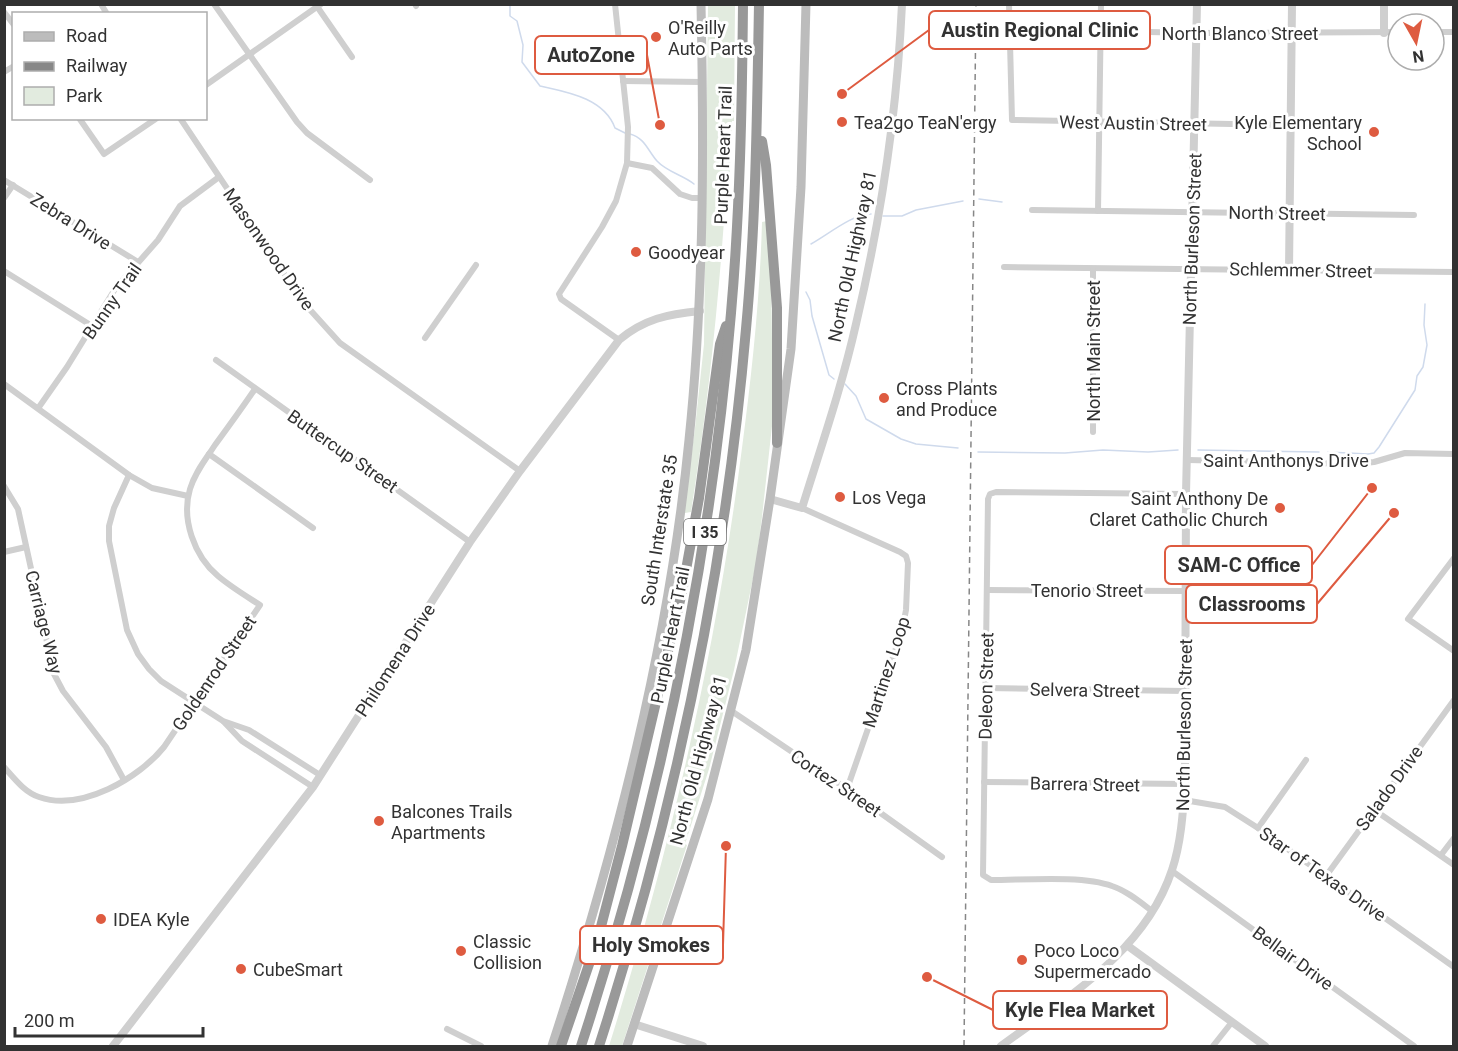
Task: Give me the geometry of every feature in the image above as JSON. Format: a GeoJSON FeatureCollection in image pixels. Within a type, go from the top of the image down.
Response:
{"type":"FeatureCollection","features":[{"type":"Feature","properties":{"kind":"highway","name":"Purple Heart Trail"},"geometry":{"type":"LineString","coordinates":[[581,1047],[634,873],[671,719],[705,534],[719,434],[731,312],[740,169],[743,4]]}},
{"type":"Feature","properties":{"kind":"highway","name":"Purple Heart Trail"},"geometry":{"type":"LineString","coordinates":[[599,1047],[646,891],[668,803],[690,706],[712,590],[730,475],[745,340],[756,195],[759,4]]}},
{"type":"Feature","properties":{"kind":"highway"},"geometry":{"type":"LineString","coordinates":[[757,117],[766,165],[777,308],[777,443]]}},
{"type":"Feature","properties":{"kind":"highway"},"geometry":{"type":"LineString","coordinates":[[561,1047],[598,938],[682,592],[699,498],[720,344],[731,312]]}},
{"type":"Feature","properties":{"kind":"main road","name":"South Interstate 35"},"geometry":{"type":"LineString","coordinates":[[552,1047],[602,884],[638,739],[680,512],[689,441],[700,311],[703,198],[701,4]]}},
{"type":"Feature","properties":{"kind":"main road"},"geometry":{"type":"LineString","coordinates":[[770,499],[794,312],[801,183],[806,4]]}},
{"type":"Feature","properties":{"kind":"main road","name":"North Old Highway 81"},"geometry":{"type":"LineString","coordinates":[[634,1024],[708,799],[746,650],[770,499]]}},
{"type":"Feature","properties":{"kind":"main road"},"geometry":{"type":"LineString","coordinates":[[627,1047],[634,1024]]}},
{"type":"Feature","properties":{"kind":"street"},"geometry":{"type":"LineString","coordinates":[[214,4],[297,122],[307,133],[369,180]]}},
{"type":"Feature","properties":{"kind":"street"},"geometry":{"type":"LineString","coordinates":[[615,4],[628,127],[627,162],[616,201],[559,294],[561,299],[619,340]]}},
{"type":"Feature","properties":{"kind":"street","name":"North Old Highway 81"},"geometry":{"type":"LineString","coordinates":[[802,508],[856,326],[877,232],[893,122],[902,4]]}},
{"type":"Feature","properties":{"kind":"street"},"geometry":{"type":"LineString","coordinates":[[1009,4],[1009,29]]}},
{"type":"Feature","properties":{"kind":"street"},"geometry":{"type":"LineString","coordinates":[[1098,211],[1101,4]]}},
{"type":"Feature","properties":{"kind":"street","name":"North Burleson Street"},"geometry":{"type":"LineString","coordinates":[[1001,1047],[1108,965],[1128,946],[1152,911],[1172,871],[1181,826],[1185,784],[1186,494],[1197,4]]}},
{"type":"Feature","properties":{"kind":"street"},"geometry":{"type":"LineString","coordinates":[[1289,270],[1292,4]]}},
{"type":"Feature","properties":{"kind":"street"},"geometry":{"type":"LineString","coordinates":[[1384,4],[1384,33]]}},
{"type":"Feature","properties":{"kind":"street"},"geometry":{"type":"LineString","coordinates":[[207,84],[318,5],[352,57]]}},
{"type":"Feature","properties":{"kind":"street","name":"North Blanco Street"},"geometry":{"type":"LineString","coordinates":[[1009,29],[1101,32],[1384,33]]}},
{"type":"Feature","properties":{"kind":"street","name":"West Austin Street"},"geometry":{"type":"LineString","coordinates":[[1009,29],[1012,120],[1290,125]]}},
{"type":"Feature","properties":{"kind":"street"},"geometry":{"type":"LineString","coordinates":[[623,81],[702,82]]}},
{"type":"Feature","properties":{"kind":"street"},"geometry":{"type":"LineString","coordinates":[[80,120],[104,154],[154,120]]}},
{"type":"Feature","properties":{"kind":"street","name":"Masonwood Drive"},"geometry":{"type":"LineString","coordinates":[[181,120],[303,302],[340,343],[520,471]]}},
{"type":"Feature","properties":{"kind":"street"},"geometry":{"type":"LineString","coordinates":[[627,162],[652,168],[680,194],[692,198],[703,198]]}},
{"type":"Feature","properties":{"kind":"street","name":"Bunny Trail"},"geometry":{"type":"LineString","coordinates":[[39,407],[115,289],[158,240],[180,206],[219,177]]}},
{"type":"Feature","properties":{"kind":"street","name":"Zebra Drive"},"geometry":{"type":"LineString","coordinates":[[4,180],[138,262]]}},
{"type":"Feature","properties":{"kind":"street"},"geometry":{"type":"LineString","coordinates":[[4,198],[13,185]]}},
{"type":"Feature","properties":{"kind":"street","name":"North Street"},"geometry":{"type":"LineString","coordinates":[[1032,210],[1414,215]]}},
{"type":"Feature","properties":{"kind":"street"},"geometry":{"type":"LineString","coordinates":[[425,338],[476,265]]}},
{"type":"Feature","properties":{"kind":"street","name":"Schlemmer Street"},"geometry":{"type":"LineString","coordinates":[[1004,267],[1093,270],[1454,272]]}},
{"type":"Feature","properties":{"kind":"street","name":"North Main Street"},"geometry":{"type":"LineString","coordinates":[[1093,270],[1093,432]]}},
{"type":"Feature","properties":{"kind":"street"},"geometry":{"type":"LineString","coordinates":[[4,271],[92,326]]}},
{"type":"Feature","properties":{"kind":"street","name":"Philomena Drive"},"geometry":{"type":"LineString","coordinates":[[114,1047],[313,787],[470,542],[520,471],[619,340],[632,329],[657,317],[700,311]]}},
{"type":"Feature","properties":{"kind":"street","name":"Buttercup Street"},"geometry":{"type":"LineString","coordinates":[[216,360],[470,542]]}},
{"type":"Feature","properties":{"kind":"street"},"geometry":{"type":"LineString","coordinates":[[4,384],[39,407],[129,475],[152,488],[188,496]]}},
{"type":"Feature","properties":{"kind":"street","name":"Goldenrod Street"},"geometry":{"type":"LineString","coordinates":[[4,767],[20,785],[40,797],[63,800],[81,799],[106,790],[124,780],[154,759],[260,605],[218,576],[199,554],[190,530],[188,496],[195,476],[255,389]]}},
{"type":"Feature","properties":{"kind":"street","name":"Saint Anthonys Drive"},"geometry":{"type":"LineString","coordinates":[[1188,460],[1356,464],[1374,462],[1405,453],[1454,454]]}},
{"type":"Feature","properties":{"kind":"street"},"geometry":{"type":"LineString","coordinates":[[209,454],[313,528]]}},
{"type":"Feature","properties":{"kind":"street"},"geometry":{"type":"LineString","coordinates":[[129,475],[119,495],[109,526],[111,556],[127,630],[138,654],[153,674],[195,702],[224,721],[249,730],[320,775]]}},
{"type":"Feature","properties":{"kind":"street","name":"Carriage Way"},"geometry":{"type":"LineString","coordinates":[[4,486],[18,509],[54,674],[63,691],[106,747],[124,780]]}},
{"type":"Feature","properties":{"kind":"street","name":"Deleon Street"},"geometry":{"type":"LineString","coordinates":[[1152,911],[1123,891],[1105,884],[991,880],[983,875],[988,499],[990,494],[996,492],[1186,494]]}},
{"type":"Feature","properties":{"kind":"street","name":"Martinez Loop"},"geometry":{"type":"LineString","coordinates":[[770,499],[802,508],[900,552],[906,556],[908,563],[906,610],[902,631],[847,789]]}},
{"type":"Feature","properties":{"kind":"street"},"geometry":{"type":"LineString","coordinates":[[4,552],[26,547]]}},
{"type":"Feature","properties":{"kind":"street"},"geometry":{"type":"LineString","coordinates":[[1454,558],[1408,619],[1454,651]]}},
{"type":"Feature","properties":{"kind":"street","name":"Tenorio Street"},"geometry":{"type":"LineString","coordinates":[[988,590],[1186,591]]}},
{"type":"Feature","properties":{"kind":"street","name":"Selvera Street"},"geometry":{"type":"LineString","coordinates":[[986,688],[1185,691]]}},
{"type":"Feature","properties":{"kind":"street","name":"Salado Drive"},"geometry":{"type":"LineString","coordinates":[[1326,876],[1454,700]]}},
{"type":"Feature","properties":{"kind":"street","name":"Cortez Street"},"geometry":{"type":"LineString","coordinates":[[730,710],[942,857]]}},
{"type":"Feature","properties":{"kind":"street"},"geometry":{"type":"LineString","coordinates":[[224,721],[242,741],[313,787]]}},
{"type":"Feature","properties":{"kind":"street"},"geometry":{"type":"LineString","coordinates":[[265,756],[272,745]]}},
{"type":"Feature","properties":{"kind":"street"},"geometry":{"type":"LineString","coordinates":[[1258,828],[1306,760]]}},
{"type":"Feature","properties":{"kind":"street","name":"Barrera Street"},"geometry":{"type":"LineString","coordinates":[[984,782],[1185,784]]}},
{"type":"Feature","properties":{"kind":"street","name":"Star of Texas Drive"},"geometry":{"type":"LineString","coordinates":[[1184,800],[1225,807],[1454,967]]}},
{"type":"Feature","properties":{"kind":"street"},"geometry":{"type":"LineString","coordinates":[[1373,809],[1454,865]]}},
{"type":"Feature","properties":{"kind":"street"},"geometry":{"type":"LineString","coordinates":[[1441,855],[1454,838]]}},
{"type":"Feature","properties":{"kind":"street","name":"Bellair Drive"},"geometry":{"type":"LineString","coordinates":[[1172,871],[1414,1047]]}},
{"type":"Feature","properties":{"kind":"street"},"geometry":{"type":"LineString","coordinates":[[1128,946],[1265,1047]]}},
{"type":"Feature","properties":{"kind":"street"},"geometry":{"type":"LineString","coordinates":[[1213,1047],[1232,1022]]}},
{"type":"Feature","properties":{"kind":"street"},"geometry":{"type":"LineString","coordinates":[[634,1024],[703,1047]]}},
{"type":"Feature","properties":{"kind":"street"},"geometry":{"type":"LineString","coordinates":[[447,1029],[481,1047]]}},
{"type":"Feature","properties":{"kind":"green space"},"geometry":{"type":"Polygon","coordinates":[[[708,5],[735,5],[734,121],[732,121],[729,188],[726,192],[703,432],[691,512],[685,513],[679,549],[704,344],[708,5]]]}},
{"type":"Feature","properties":{"kind":"green space"},"geometry":{"type":"Polygon","coordinates":[[[767,221],[771,264],[773,417],[756,564],[734,670],[709,769],[685,844],[687,845],[622,1046],[609,1046],[652,899],[705,675],[742,448],[755,335],[762,222],[767,221]]]}},
{"type":"Feature","properties":{"kind":"green space"},"geometry":{"type":"Polygon","coordinates":[[[675,571],[657,672],[641,750],[675,571]]]}},
{"type":"Feature","properties":{"kind":"waterway"},"geometry":{"type":"LineString","coordinates":[[510,4],[510,16],[517,21],[523,45],[522,62],[540,86],[573,94],[594,103],[610,118],[615,128],[625,133]]}},
{"type":"Feature","properties":{"kind":"waterway"},"geometry":{"type":"LineString","coordinates":[[630,134],[643,142],[661,165],[694,184]]}},
{"type":"Feature","properties":{"kind":"waterway"},"geometry":{"type":"LineString","coordinates":[[979,199],[1002,202]]}},
{"type":"Feature","properties":{"kind":"waterway"},"geometry":{"type":"LineString","coordinates":[[883,216],[902,216],[916,210],[963,201]]}},
{"type":"Feature","properties":{"kind":"waterway"},"geometry":{"type":"LineString","coordinates":[[811,244],[848,221],[871,214]]}},
{"type":"Feature","properties":{"kind":"waterway"},"geometry":{"type":"LineString","coordinates":[[806,292],[829,375],[834,379]]}},
{"type":"Feature","properties":{"kind":"waterway"},"geometry":{"type":"LineString","coordinates":[[1328,452],[1368,454],[1374,453],[1379,447],[1415,390],[1417,376],[1423,367],[1427,345],[1424,325],[1425,304]]}},
{"type":"Feature","properties":{"kind":"waterway"},"geometry":{"type":"LineString","coordinates":[[845,384],[856,396],[866,419],[901,439],[916,444],[958,448]]}},
{"type":"Feature","properties":{"kind":"waterway"},"geometry":{"type":"LineString","coordinates":[[978,452],[1065,453],[1103,450],[1148,452],[1178,450]]}},
{"type":"Feature","properties":{"kind":"waterway"},"geometry":{"type":"LineString","coordinates":[[1198,450],[1319,452]]}},
{"type":"Feature","properties":{"kind":"railway"},"geometry":{"type":"LineString","coordinates":[[964,1046],[976,4]]}},
{"type":"Feature","properties":{"kind":"place","name":"O'Reilly Auto Parts"},"geometry":{"type":"Point","coordinates":[656,37]}},
{"type":"Feature","properties":{"kind":"place","name":"Austin Regional Clinic"},"geometry":{"type":"Point","coordinates":[842,94]}},
{"type":"Feature","properties":{"kind":"place","name":"Tea2go TeaN'ergy"},"geometry":{"type":"Point","coordinates":[842,122]}},
{"type":"Feature","properties":{"kind":"place","name":"AutoZone"},"geometry":{"type":"Point","coordinates":[660,125]}},
{"type":"Feature","properties":{"kind":"place","name":"Kyle Elementary School"},"geometry":{"type":"Point","coordinates":[1374,132]}},
{"type":"Feature","properties":{"kind":"place","name":"Goodyear"},"geometry":{"type":"Point","coordinates":[636,252]}},
{"type":"Feature","properties":{"kind":"place","name":"Cross Plants and Produce"},"geometry":{"type":"Point","coordinates":[884,398]}},
{"type":"Feature","properties":{"kind":"place","name":"SAM-C Office"},"geometry":{"type":"Point","coordinates":[1372,488]}},
{"type":"Feature","properties":{"kind":"place","name":"Los Vega"},"geometry":{"type":"Point","coordinates":[840,497]}},
{"type":"Feature","properties":{"kind":"place","name":"Saint Anthony De Claret Catholic Church"},"geometry":{"type":"Point","coordinates":[1280,508]}},
{"type":"Feature","properties":{"kind":"place","name":"Classrooms"},"geometry":{"type":"Point","coordinates":[1394,513]}},
{"type":"Feature","properties":{"kind":"place","name":"Balcones Trails Apartments"},"geometry":{"type":"Point","coordinates":[379,821]}},
{"type":"Feature","properties":{"kind":"place","name":"Holy Smokes"},"geometry":{"type":"Point","coordinates":[726,846]}},
{"type":"Feature","properties":{"kind":"place","name":"IDEA Kyle"},"geometry":{"type":"Point","coordinates":[101,919]}},
{"type":"Feature","properties":{"kind":"place","name":"Classic Collision"},"geometry":{"type":"Point","coordinates":[461,951]}},
{"type":"Feature","properties":{"kind":"place","name":"Poco Loco Supermercado"},"geometry":{"type":"Point","coordinates":[1022,960]}},
{"type":"Feature","properties":{"kind":"place","name":"CubeSmart"},"geometry":{"type":"Point","coordinates":[241,969]}},
{"type":"Feature","properties":{"kind":"place","name":"Kyle Flea Market"},"geometry":{"type":"Point","coordinates":[927,977]}}]}
